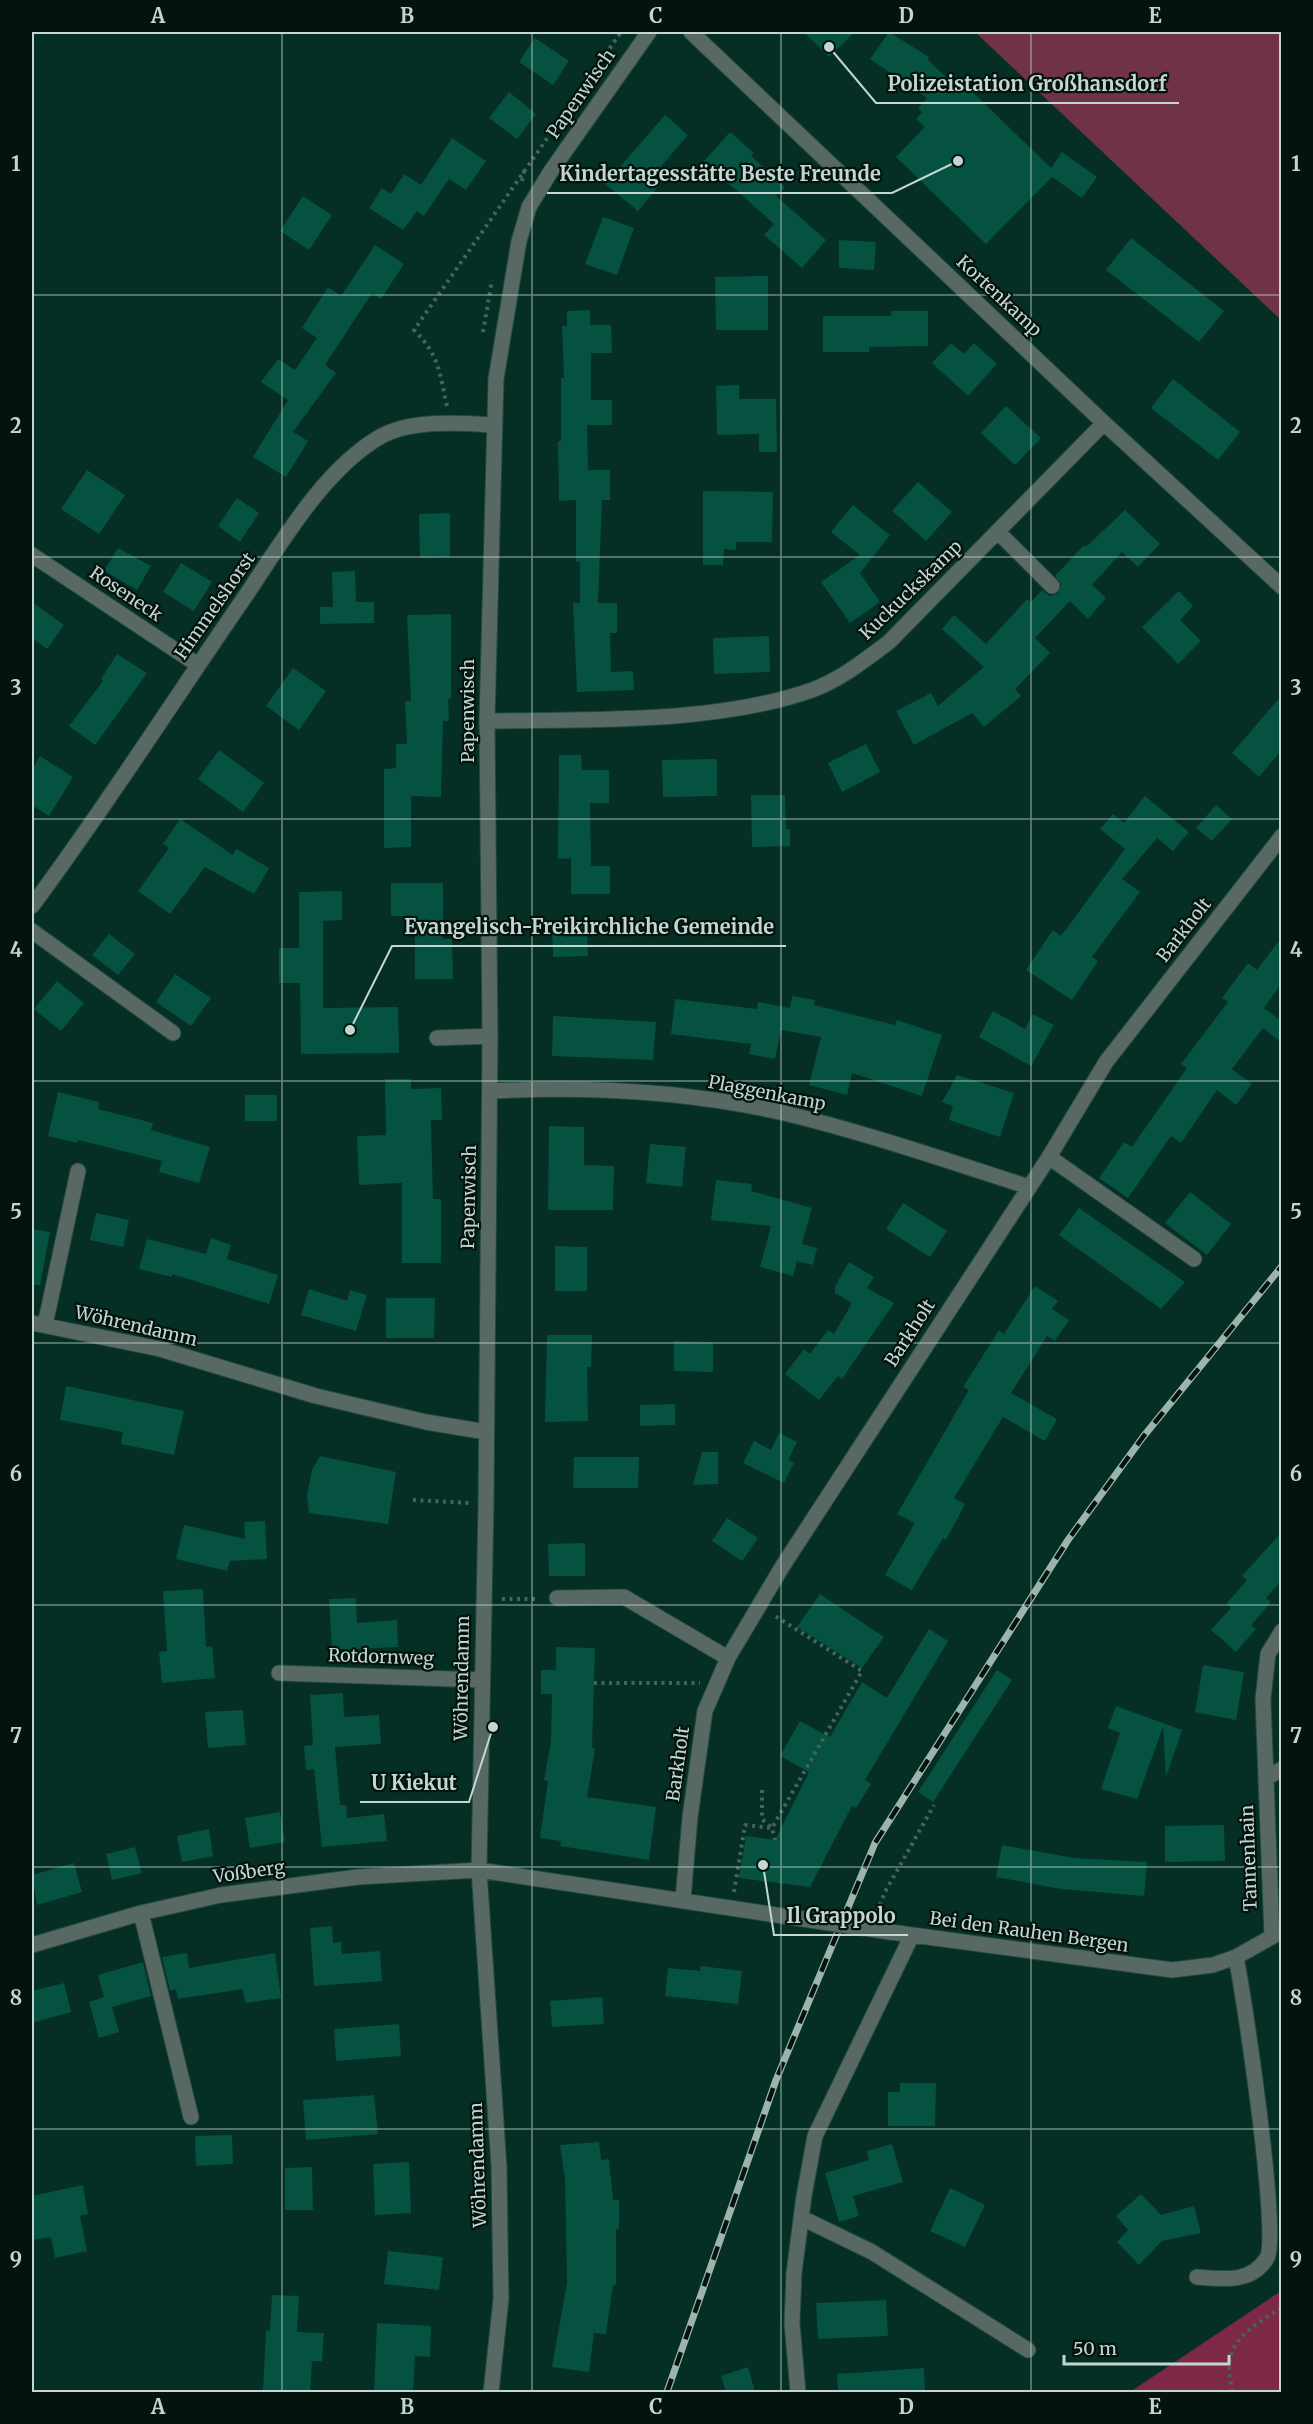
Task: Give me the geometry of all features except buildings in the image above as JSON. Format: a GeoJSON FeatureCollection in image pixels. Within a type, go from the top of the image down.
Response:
{"type":"FeatureCollection","features":[{"type":"Feature","properties":{"kind":"street","name":"Papenwisch"},"geometry":{"type":"LineString","coordinates":[[486,1432],[490,1091],[487,721],[496,378],[519,241],[529,207],[551,171],[649,32]]}},
{"type":"Feature","properties":{"kind":"street","name":"Kortenkamp"},"geometry":{"type":"LineString","coordinates":[[691,32],[1104,423],[1281,587]]}},
{"type":"Feature","properties":{"kind":"street","name":"Kuckuckskamp"},"geometry":{"type":"LineString","coordinates":[[487,721],[683,715],[753,706],[813,690],[854,668],[889,642],[998,532],[1043,482],[1104,423]]}},
{"type":"Feature","properties":{"kind":"street","name":"Himmelshorst"},"geometry":{"type":"LineString","coordinates":[[32,906],[309,507],[344,464],[380,437],[411,426],[494,425]]}},
{"type":"Feature","properties":{"kind":"street"},"geometry":{"type":"LineString","coordinates":[[998,532],[1052,586]]}},
{"type":"Feature","properties":{"kind":"street","name":"Roseneck"},"geometry":{"type":"LineString","coordinates":[[32,555],[198,665]]}},
{"type":"Feature","properties":{"kind":"street","name":"Barkholt"},"geometry":{"type":"LineString","coordinates":[[683,1900],[690,1817],[705,1711],[728,1658],[758,1606],[1049,1157],[1106,1062],[1281,836]]}},
{"type":"Feature","properties":{"kind":"street"},"geometry":{"type":"LineString","coordinates":[[32,931],[173,1033]]}},
{"type":"Feature","properties":{"kind":"street"},"geometry":{"type":"LineString","coordinates":[[437,1038],[490,1036]]}},
{"type":"Feature","properties":{"kind":"street","name":"Plaggenkamp"},"geometry":{"type":"LineString","coordinates":[[490,1091],[591,1089],[664,1094],[765,1110],[868,1136],[1029,1186]]}},
{"type":"Feature","properties":{"kind":"street"},"geometry":{"type":"LineString","coordinates":[[1049,1157],[1194,1259]]}},
{"type":"Feature","properties":{"kind":"street"},"geometry":{"type":"LineString","coordinates":[[38,1324],[78,1171]]}},
{"type":"Feature","properties":{"kind":"street","name":"Wöhrendamm"},"geometry":{"type":"LineString","coordinates":[[38,1324],[160,1349],[327,1399],[426,1422],[486,1432],[479,1869],[499,2167],[501,2299],[491,2392]]}},
{"type":"Feature","properties":{"kind":"street"},"geometry":{"type":"LineString","coordinates":[[556,1598],[624,1597],[728,1658]]}},
{"type":"Feature","properties":{"kind":"street","name":"Tannenhain"},"geometry":{"type":"LineString","coordinates":[[1277,1934],[1263,1699],[1268,1654],[1281,1631]]}},
{"type":"Feature","properties":{"kind":"street","name":"Rotdornweg"},"geometry":{"type":"LineString","coordinates":[[279,1673],[481,1680]]}},
{"type":"Feature","properties":{"kind":"street"},"geometry":{"type":"LineString","coordinates":[[1266,1778],[1281,1769]]}},
{"type":"Feature","properties":{"kind":"street","name":"Bei den Rauhen Bergen"},"geometry":{"type":"LineString","coordinates":[[479,1869],[890,1932],[1172,1970],[1213,1965],[1236,1957],[1277,1934]]}},
{"type":"Feature","properties":{"kind":"street","name":"Voßberg"},"geometry":{"type":"LineString","coordinates":[[32,1945],[141,1913],[221,1895],[358,1877],[479,1869]]}},
{"type":"Feature","properties":{"kind":"street"},"geometry":{"type":"LineString","coordinates":[[141,1913],[191,2118]]}},
{"type":"Feature","properties":{"kind":"street"},"geometry":{"type":"LineString","coordinates":[[798,2392],[792,2323],[794,2273],[815,2136],[912,1935]]}},
{"type":"Feature","properties":{"kind":"street"},"geometry":{"type":"LineString","coordinates":[[1197,2277],[1234,2280],[1248,2274],[1267,2258],[1271,2240],[1268,2193],[1247,2019],[1236,1957]]}},
{"type":"Feature","properties":{"kind":"street"},"geometry":{"type":"LineString","coordinates":[[802,2218],[872,2252],[1028,2350]]}},
{"type":"Feature","properties":{"kind":"path"},"geometry":{"type":"LineString","coordinates":[[451,424],[437,358],[429,345],[414,330],[621,32]]}},
{"type":"Feature","properties":{"kind":"path"},"geometry":{"type":"LineString","coordinates":[[413,1500],[486,1504]]}},
{"type":"Feature","properties":{"kind":"path"},"geometry":{"type":"LineString","coordinates":[[483,1599],[556,1598]]}},
{"type":"Feature","properties":{"kind":"path"},"geometry":{"type":"LineString","coordinates":[[758,1606],[862,1671],[772,1828]]}},
{"type":"Feature","properties":{"kind":"path"},"geometry":{"type":"LineString","coordinates":[[594,1683],[716,1683]]}},
{"type":"Feature","properties":{"kind":"path"},"geometry":{"type":"LineString","coordinates":[[762,1791],[762,1819],[772,1828],[775,1840]]}},
{"type":"Feature","properties":{"kind":"path"},"geometry":{"type":"LineString","coordinates":[[885,1892],[934,1805]]}},
{"type":"Feature","properties":{"kind":"path"},"geometry":{"type":"LineString","coordinates":[[732,1907],[745,1825],[772,1828]]}},
{"type":"Feature","properties":{"kind":"path"},"geometry":{"type":"LineString","coordinates":[[1233,2392],[1227,2371],[1238,2337],[1281,2307]]}},
{"type":"Feature","properties":{"kind":"shaded area"},"geometry":{"type":"Polygon","coordinates":[[[975,32],[1281,32],[1281,320],[975,32]]]}},
{"type":"Feature","properties":{"kind":"shaded area"},"geometry":{"type":"Polygon","coordinates":[[[1281,2291],[1281,2392],[1130,2392],[1281,2291]]]}},
{"type":"Feature","properties":{"kind":"railway"},"geometry":{"type":"LineString","coordinates":[[667,2392],[776,2080],[875,1843],[1068,1540],[1143,1437],[1282,1266]]}},
{"type":"Feature","properties":{"kind":"place","name":"Polizeistation Großhansdorf"},"geometry":{"type":"Point","coordinates":[829,47]}},
{"type":"Feature","properties":{"kind":"place","name":"Kindertagesstätte Beste Freunde"},"geometry":{"type":"Point","coordinates":[958,161]}},
{"type":"Feature","properties":{"kind":"place","name":"Evangelisch-Freikirchliche Gemeinde"},"geometry":{"type":"Point","coordinates":[350,1030]}},
{"type":"Feature","properties":{"kind":"place","name":"U Kiekut"},"geometry":{"type":"Point","coordinates":[493,1727]}},
{"type":"Feature","properties":{"kind":"place","name":"Il Grappolo"},"geometry":{"type":"Point","coordinates":[763,1865]}}]}
